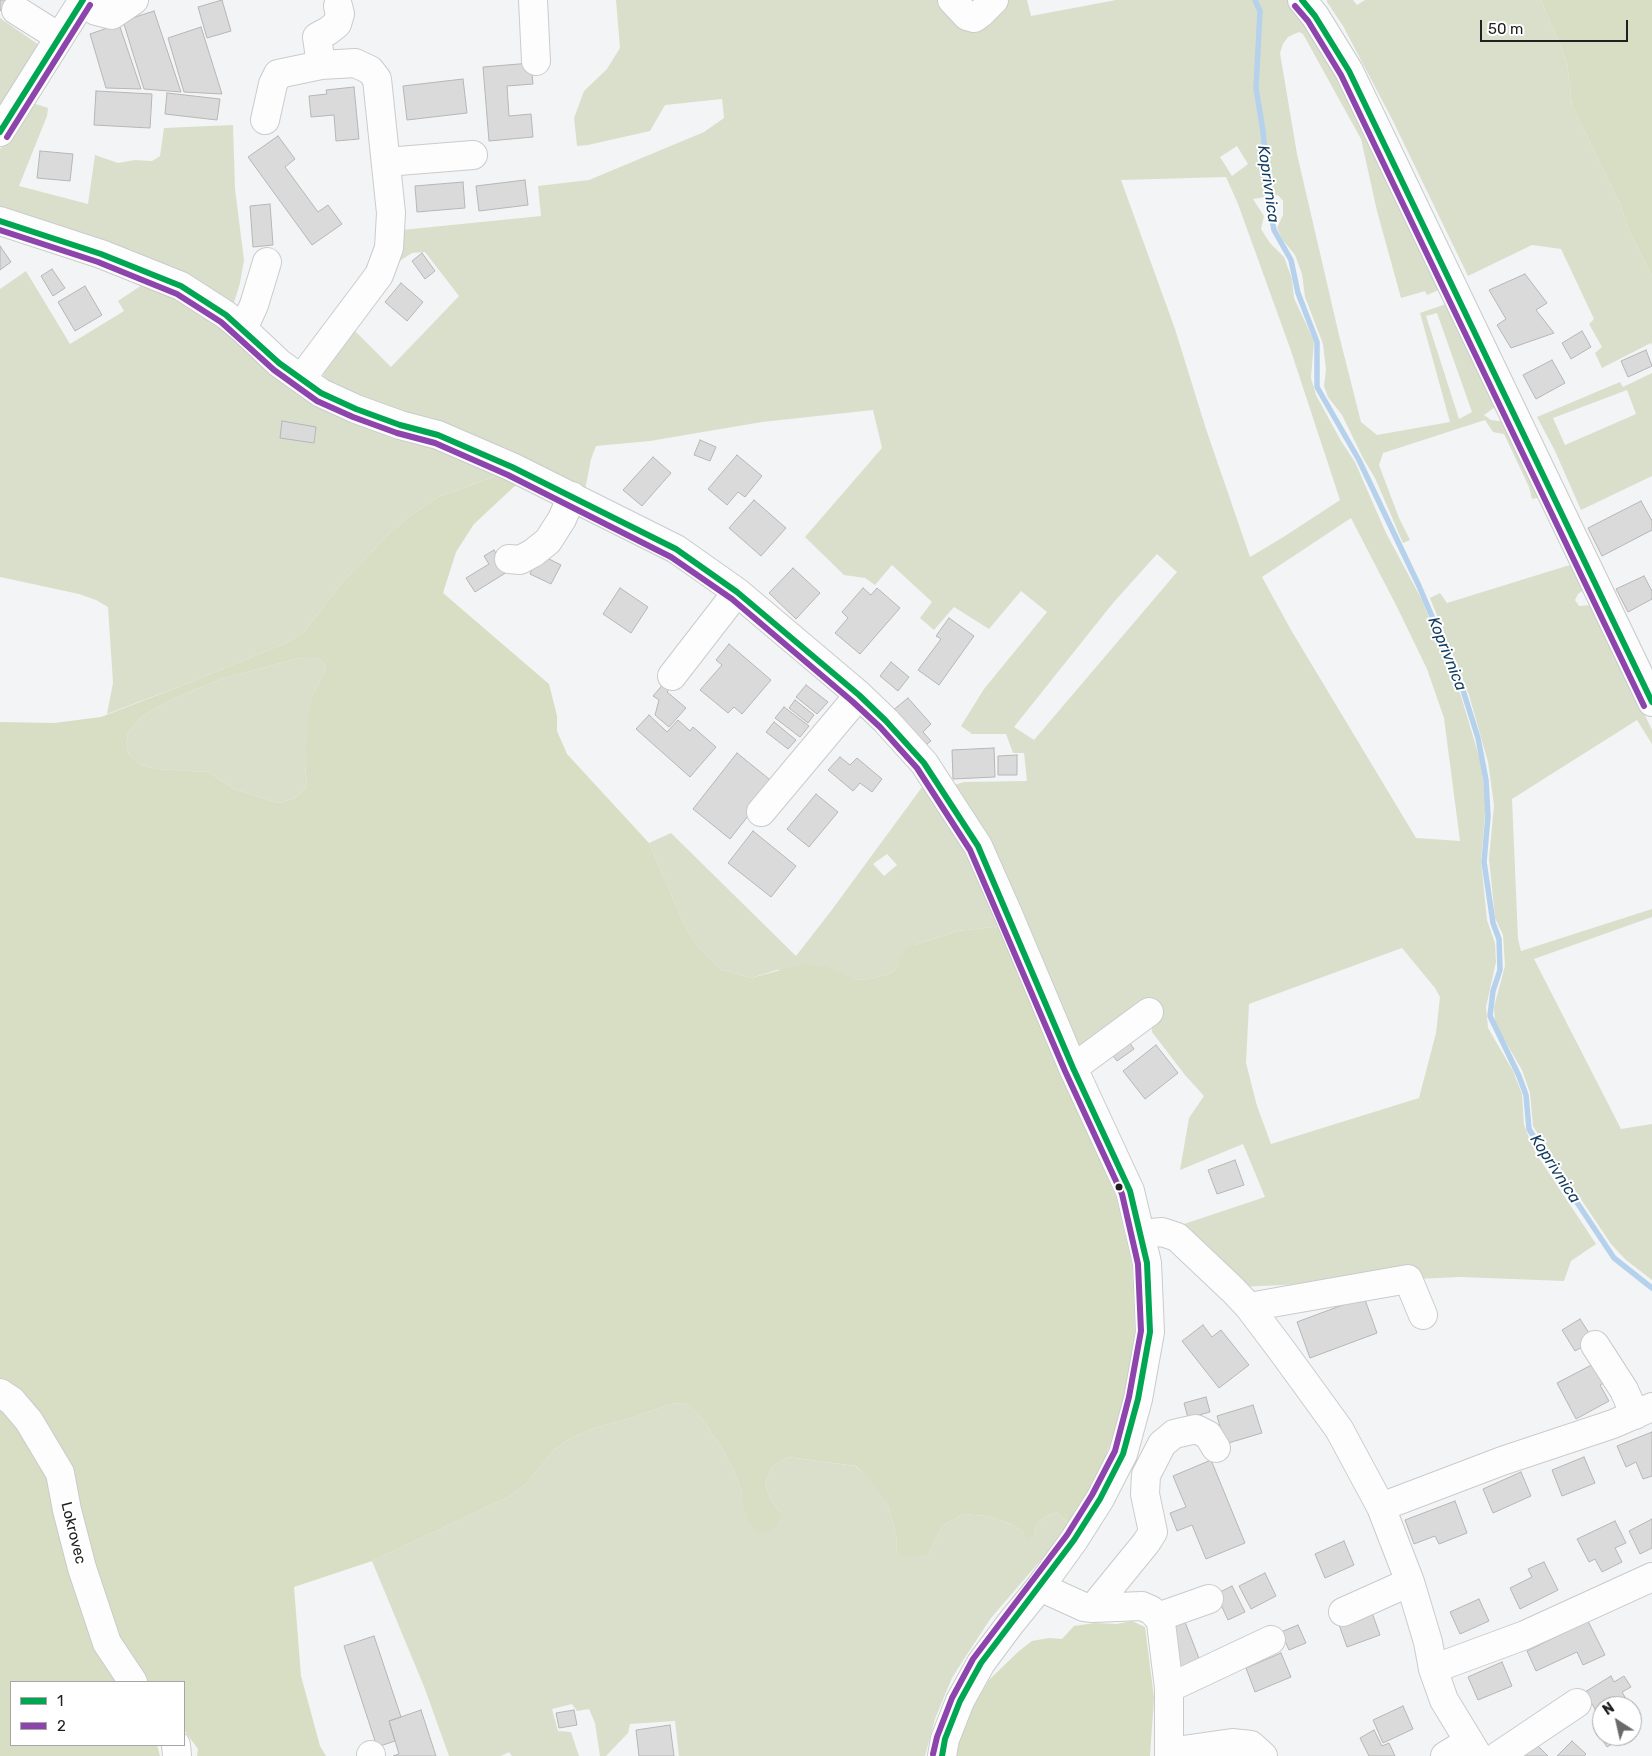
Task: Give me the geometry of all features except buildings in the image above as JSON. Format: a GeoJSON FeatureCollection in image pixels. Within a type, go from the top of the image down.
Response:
{"type":"FeatureCollection","features":[{"type":"Feature","properties":{"kind":"street"},"geometry":{"type":"LineString","coordinates":[[0,132],[83,1],[96,11],[112,15],[134,0]]}},
{"type":"Feature","properties":{"kind":"street"},"geometry":{"type":"LineString","coordinates":[[533,0],[536,61]]}},
{"type":"Feature","properties":{"kind":"street"},"geometry":{"type":"LineString","coordinates":[[952,0],[967,16],[974,18],[994,0]]}},
{"type":"Feature","properties":{"kind":"street"},"geometry":{"type":"LineString","coordinates":[[1302,0],[1349,71],[1652,702]]}},
{"type":"Feature","properties":{"kind":"street"},"geometry":{"type":"LineString","coordinates":[[321,65],[317,37],[337,24],[340,14],[338,6]]}},
{"type":"Feature","properties":{"kind":"street"},"geometry":{"type":"LineString","coordinates":[[16,10],[59,37]]}},
{"type":"Feature","properties":{"kind":"street"},"geometry":{"type":"LineString","coordinates":[[265,120],[272,84],[278,74],[321,65],[355,63],[370,70],[377,79],[391,213],[389,248],[379,275],[301,379]]}},
{"type":"Feature","properties":{"kind":"street"},"geometry":{"type":"LineString","coordinates":[[386,162],[472,155]]}},
{"type":"Feature","properties":{"kind":"street"},"geometry":{"type":"LineString","coordinates":[[0,221],[101,254],[181,286],[226,315],[279,363],[321,393],[356,409],[438,436],[512,467],[676,549],[737,592],[859,695],[886,721],[924,764],[978,846],[1073,1068],[1130,1191],[1147,1263],[1150,1332],[1138,1400],[1123,1454],[1100,1499],[1074,1540],[981,1663],[960,1701],[945,1739],[942,1756]]}},
{"type":"Feature","properties":{"kind":"street"},"geometry":{"type":"LineString","coordinates":[[243,329],[254,305],[267,262]]}},
{"type":"Feature","properties":{"kind":"street"},"geometry":{"type":"LineString","coordinates":[[510,559],[520,560],[533,553],[548,541],[562,519],[572,496]]}},
{"type":"Feature","properties":{"kind":"street"},"geometry":{"type":"LineString","coordinates":[[672,676],[737,592]]}},
{"type":"Feature","properties":{"kind":"street"},"geometry":{"type":"LineString","coordinates":[[761,812],[859,695]]}},
{"type":"Feature","properties":{"kind":"street"},"geometry":{"type":"LineString","coordinates":[[1073,1068],[1149,1012]]}},
{"type":"Feature","properties":{"kind":"street"},"geometry":{"type":"LineString","coordinates":[[1141,1234],[1162,1232],[1177,1237],[1249,1307],[1339,1429],[1381,1507],[1410,1582],[1444,1700],[1474,1748],[1445,1756]]}},
{"type":"Feature","properties":{"kind":"street"},"geometry":{"type":"LineString","coordinates":[[1249,1307],[1408,1279],[1423,1315]]}},
{"type":"Feature","properties":{"kind":"street"},"geometry":{"type":"LineString","coordinates":[[1381,1507],[1502,1461],[1613,1424],[1644,1411],[1624,1390],[1595,1344]]}},
{"type":"Feature","properties":{"kind":"street","name":"Lokrovec"},"geometry":{"type":"LineString","coordinates":[[0,1393],[12,1400],[29,1421],[60,1473],[67,1510],[82,1568],[107,1643],[131,1681]]}},
{"type":"Feature","properties":{"kind":"street"},"geometry":{"type":"LineString","coordinates":[[1093,1608],[1153,1532],[1145,1494],[1146,1475],[1162,1444],[1174,1434],[1196,1429],[1208,1435],[1216,1448]]}},
{"type":"Feature","properties":{"kind":"street"},"geometry":{"type":"LineString","coordinates":[[1434,1669],[1525,1635],[1652,1577]]}},
{"type":"Feature","properties":{"kind":"street"},"geometry":{"type":"LineString","coordinates":[[1342,1612],[1410,1582]]}},
{"type":"Feature","properties":{"kind":"street"},"geometry":{"type":"LineString","coordinates":[[1040,1587],[1084,1607],[1142,1606],[1151,1610],[1158,1617],[1161,1623],[1169,1688],[1169,1754],[1232,1743],[1251,1745],[1263,1756]]}},
{"type":"Feature","properties":{"kind":"street"},"geometry":{"type":"LineString","coordinates":[[1158,1617],[1209,1599]]}},
{"type":"Feature","properties":{"kind":"street"},"geometry":{"type":"LineString","coordinates":[[1169,1688],[1271,1640]]}},
{"type":"Feature","properties":{"kind":"street"},"geometry":{"type":"LineString","coordinates":[[1498,1756],[1577,1703]]}},
{"type":"Feature","properties":{"kind":"green space"},"geometry":{"type":"Polygon","coordinates":[[[616,0],[947,0],[953,6],[1000,0],[1027,0],[1031,16],[1116,0],[1290,0],[1338,75],[1441,289],[1427,295],[1425,291],[1401,298],[1377,211],[1361,139],[1303,34],[1299,32],[1288,37],[1280,53],[1297,154],[1361,422],[1377,435],[1450,422],[1420,313],[1449,303],[1498,405],[1484,415],[1491,420],[1506,422],[1542,497],[1532,499],[1529,487],[1504,434],[1493,432],[1485,420],[1383,453],[1379,465],[1399,518],[1410,540],[1403,543],[1375,478],[1342,415],[1328,397],[1324,386],[1326,370],[1323,344],[1305,297],[1302,274],[1295,255],[1282,239],[1277,228],[1283,215],[1283,201],[1278,195],[1253,199],[1264,216],[1261,229],[1270,243],[1284,257],[1292,279],[1294,298],[1314,341],[1311,378],[1316,395],[1341,441],[1355,462],[1386,533],[1422,600],[1461,696],[1481,763],[1486,804],[1481,861],[1487,920],[1495,943],[1496,962],[1486,1007],[1488,1028],[1513,1071],[1522,1094],[1524,1125],[1535,1152],[1596,1244],[1571,1261],[1564,1281],[1460,1277],[1239,1287],[1185,1232],[1184,1224],[1265,1197],[1243,1144],[1180,1170],[1189,1118],[1204,1096],[1185,1075],[1152,1032],[1152,1016],[1079,1057],[951,786],[964,782],[1027,781],[1024,753],[1013,753],[1006,734],[972,734],[961,726],[984,689],[1047,612],[1021,591],[989,629],[954,607],[934,630],[920,618],[932,602],[892,565],[875,585],[865,578],[844,575],[805,537],[882,448],[873,410],[762,422],[650,441],[596,446],[591,459],[585,490],[324,382],[323,369],[354,330],[391,367],[459,296],[425,252],[412,253],[398,262],[402,230],[541,216],[538,186],[589,180],[704,132],[724,118],[722,99],[665,105],[650,131],[577,146],[574,118],[584,91],[607,69],[620,48],[616,0]],[[1237,146],[1220,157],[1232,176],[1248,164],[1237,146]],[[1226,177],[1121,180],[1175,329],[1206,429],[1250,557],[1340,500],[1290,348],[1238,204],[1226,177]],[[1437,313],[1426,316],[1459,419],[1472,412],[1437,313]],[[1351,518],[1262,577],[1291,630],[1416,838],[1460,841],[1444,718],[1427,669],[1351,518]],[[1157,554],[1113,603],[1014,727],[1034,740],[1177,572],[1157,554]],[[1402,948],[1249,1004],[1246,1063],[1257,1106],[1271,1144],[1419,1098],[1436,1033],[1440,997],[1435,988],[1402,948]]]}},
{"type":"Feature","properties":{"kind":"green space"},"geometry":{"type":"Polygon","coordinates":[[[1327,0],[1353,0],[1357,5],[1365,0],[1541,0],[1567,62],[1572,105],[1620,204],[1628,229],[1652,276],[1652,345],[1651,343],[1602,368],[1595,353],[1602,347],[1589,324],[1594,319],[1561,249],[1532,245],[1468,276],[1393,121],[1343,26],[1327,0]]]}},
{"type":"Feature","properties":{"kind":"green space"},"geometry":{"type":"Polygon","coordinates":[[[1541,0],[1652,0],[1652,276],[1628,229],[1620,204],[1572,105],[1567,62],[1541,0]]]}},
{"type":"Feature","properties":{"kind":"green space"},"geometry":{"type":"Polygon","coordinates":[[[0,18],[42,47],[0,109],[0,18]]]}},
{"type":"Feature","properties":{"kind":"green space"},"geometry":{"type":"Polygon","coordinates":[[[33,103],[48,108],[47,116],[19,186],[88,204],[95,155],[118,163],[135,160],[152,161],[160,156],[164,128],[233,125],[235,189],[244,260],[240,283],[232,309],[0,213],[0,149],[33,103]]]}},
{"type":"Feature","properties":{"kind":"green space"},"geometry":{"type":"Polygon","coordinates":[[[26,271],[70,344],[124,311],[118,301],[145,283],[188,301],[247,346],[484,463],[502,474],[438,497],[410,516],[392,531],[344,580],[305,631],[286,643],[107,714],[113,683],[108,607],[79,594],[0,577],[0,289],[26,271]]]}},
{"type":"Feature","properties":{"kind":"green space"},"geometry":{"type":"Polygon","coordinates":[[[1652,373],[1652,476],[1581,510],[1555,451],[1537,417],[1620,382],[1623,387],[1652,373]],[[1627,390],[1553,418],[1565,445],[1636,414],[1627,390]]]}},
{"type":"Feature","properties":{"kind":"green space"},"geometry":{"type":"Polygon","coordinates":[[[502,474],[518,483],[474,524],[456,552],[443,593],[549,684],[557,716],[557,731],[567,754],[649,843],[681,917],[695,944],[720,969],[751,978],[803,964],[825,966],[856,980],[870,979],[889,974],[897,968],[905,950],[915,945],[958,931],[1001,926],[1116,1197],[1132,1265],[1135,1331],[1125,1401],[1103,1464],[1071,1525],[1057,1512],[1045,1517],[1037,1524],[1034,1535],[1026,1540],[1024,1532],[1011,1524],[987,1516],[964,1514],[942,1526],[928,1554],[906,1557],[897,1551],[896,1533],[888,1506],[869,1478],[856,1466],[788,1457],[772,1467],[765,1482],[769,1497],[781,1514],[776,1527],[764,1533],[754,1530],[746,1515],[736,1475],[723,1450],[700,1416],[686,1403],[670,1404],[628,1419],[594,1428],[569,1439],[554,1450],[526,1484],[508,1497],[372,1561],[294,1587],[301,1676],[320,1746],[326,1756],[197,1756],[198,1749],[185,1731],[185,1681],[143,1681],[113,1645],[65,1470],[0,1386],[0,722],[54,723],[101,717],[286,643],[305,631],[344,580],[392,531],[438,497],[502,474]],[[303,657],[221,679],[172,699],[141,717],[128,733],[126,745],[129,755],[141,765],[157,769],[208,772],[236,790],[279,803],[295,798],[307,787],[305,764],[309,712],[313,694],[324,674],[326,665],[317,657],[303,657]]]}},
{"type":"Feature","properties":{"kind":"green space"},"geometry":{"type":"Polygon","coordinates":[[[1573,564],[1585,589],[1578,594],[1575,600],[1579,606],[1592,605],[1652,730],[1652,744],[1637,720],[1512,799],[1518,939],[1521,951],[1652,909],[1652,917],[1534,959],[1621,1129],[1652,1124],[1652,1280],[1626,1260],[1611,1244],[1533,1126],[1530,1093],[1522,1070],[1495,1024],[1494,1007],[1505,966],[1503,935],[1495,918],[1489,859],[1494,805],[1488,762],[1469,695],[1430,598],[1440,593],[1447,603],[1573,564]]]}},
{"type":"Feature","properties":{"kind":"green space"},"geometry":{"type":"Polygon","coordinates":[[[303,657],[317,657],[326,665],[324,674],[313,694],[305,764],[307,787],[295,798],[279,803],[236,790],[208,772],[157,769],[141,765],[129,755],[126,745],[128,733],[141,717],[172,699],[221,679],[303,657]]]}},
{"type":"Feature","properties":{"kind":"green space"},"geometry":{"type":"Polygon","coordinates":[[[925,783],[961,836],[1001,926],[958,931],[915,945],[899,960],[897,968],[889,974],[870,979],[856,980],[777,970],[751,978],[720,969],[695,944],[681,917],[649,843],[671,833],[796,956],[925,783]],[[887,854],[873,864],[884,876],[897,865],[887,854]]]}},
{"type":"Feature","properties":{"kind":"green space"},"geometry":{"type":"Polygon","coordinates":[[[0,1402],[54,1475],[123,1681],[10,1681],[10,1746],[157,1746],[160,1756],[0,1756],[0,1402]]]}},
{"type":"Feature","properties":{"kind":"green space"},"geometry":{"type":"Polygon","coordinates":[[[686,1403],[700,1416],[723,1450],[736,1475],[742,1494],[781,1514],[769,1497],[765,1482],[772,1467],[788,1457],[855,1466],[869,1477],[888,1506],[896,1533],[897,1551],[928,1554],[942,1526],[964,1514],[987,1516],[1011,1524],[1024,1532],[1034,1535],[1037,1524],[1045,1517],[1057,1512],[1071,1525],[991,1618],[964,1659],[952,1678],[935,1719],[925,1756],[679,1756],[675,1721],[630,1724],[628,1733],[606,1756],[600,1756],[595,1723],[589,1709],[577,1711],[572,1704],[552,1709],[558,1731],[571,1732],[579,1756],[512,1756],[509,1752],[501,1756],[449,1756],[425,1689],[372,1561],[508,1497],[526,1484],[554,1450],[569,1439],[594,1428],[628,1419],[670,1404],[686,1403]]]}},
{"type":"Feature","properties":{"kind":"green space"},"geometry":{"type":"Polygon","coordinates":[[[1132,1621],[1145,1627],[1154,1698],[1150,1756],[953,1756],[959,1731],[989,1680],[1032,1641],[1049,1638],[1062,1639],[1074,1626],[1095,1623],[1117,1624],[1132,1621]]]}},
{"type":"Feature","properties":{"kind":"waterway","name":"Koprivnica"},"geometry":{"type":"LineString","coordinates":[[1255,0],[1260,11],[1256,88],[1263,131],[1269,204],[1274,230],[1291,260],[1298,293],[1317,342],[1317,387],[1359,460],[1419,586],[1462,687],[1478,738],[1486,780],[1488,816],[1484,862],[1493,923],[1499,939],[1500,970],[1493,991],[1490,1016],[1519,1076],[1526,1095],[1529,1129],[1614,1258],[1652,1288]]}},
{"type":"Feature","properties":{"kind":"transit line","name":"1"},"geometry":{"type":"LineString","coordinates":[[0,132],[83,0]]}},
{"type":"Feature","properties":{"kind":"transit line","name":"1"},"geometry":{"type":"LineString","coordinates":[[1302,0],[1315,16],[1349,71],[1652,702]]}},
{"type":"Feature","properties":{"kind":"transit line","name":"2"},"geometry":{"type":"LineString","coordinates":[[7,137],[90,5]]}},
{"type":"Feature","properties":{"kind":"transit line","name":"2"},"geometry":{"type":"LineString","coordinates":[[1295,6],[1308,21],[1341,75],[1644,706]]}},
{"type":"Feature","properties":{"kind":"transit line","name":"1"},"geometry":{"type":"LineString","coordinates":[[0,221],[101,254],[181,286],[226,315],[279,363],[321,393],[356,409],[400,425],[438,435],[512,467],[676,549],[737,592],[859,695],[886,721],[924,763],[978,846],[1073,1068],[1130,1191],[1147,1263],[1150,1332],[1138,1399],[1123,1454],[1100,1499],[1074,1540],[981,1663],[960,1701],[945,1739],[942,1756]]}},
{"type":"Feature","properties":{"kind":"transit line","name":"2"},"geometry":{"type":"LineString","coordinates":[[0,230],[98,262],[177,294],[221,322],[274,370],[317,401],[397,433],[435,443],[508,475],[671,557],[732,599],[880,727],[917,768],[970,850],[1065,1071],[1122,1194],[1138,1264],[1141,1331],[1129,1397],[1115,1451],[1092,1495],[1067,1535],[973,1659],[952,1698],[937,1737],[933,1754]]}}]}
